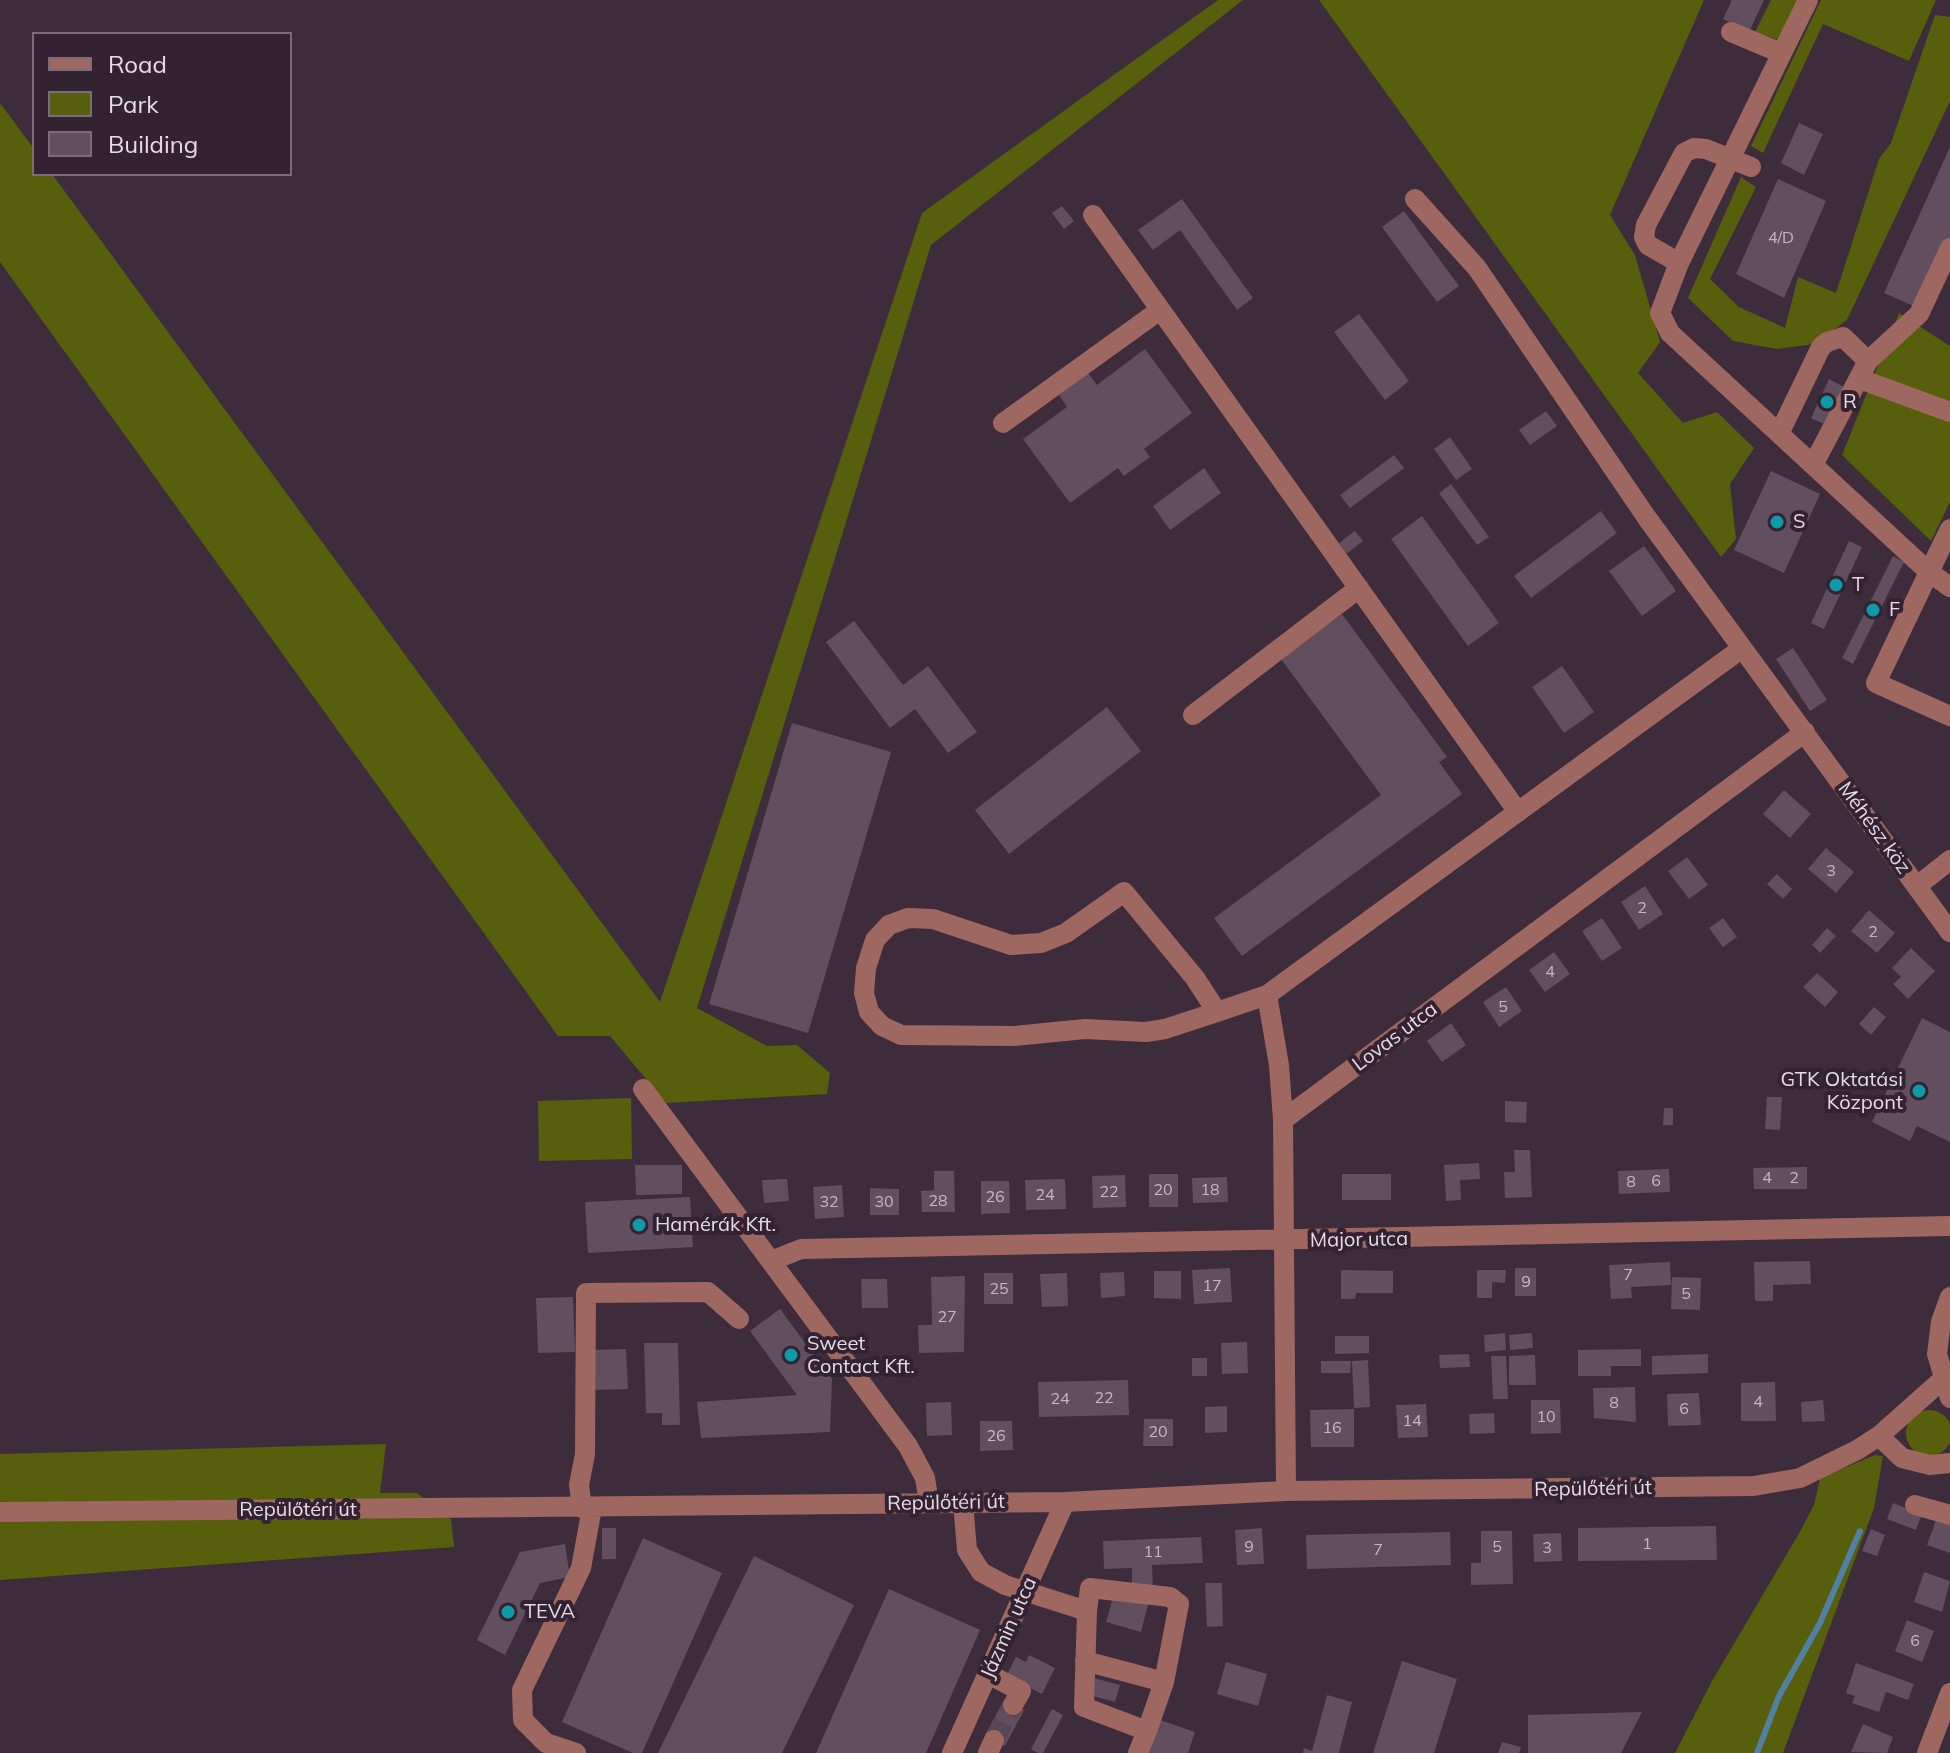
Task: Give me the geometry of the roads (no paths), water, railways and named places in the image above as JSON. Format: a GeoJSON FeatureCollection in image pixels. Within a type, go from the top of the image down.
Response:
{"type":"FeatureCollection","features":[{"type":"Feature","properties":{"kind":"street"},"geometry":{"type":"LineString","coordinates":[[1808,0],[1679,263],[1662,303],[1663,324],[1929,572],[1950,587]]}},
{"type":"Feature","properties":{"kind":"street"},"geometry":{"type":"LineString","coordinates":[[1731,32],[1781,53]]}},
{"type":"Feature","properties":{"kind":"street"},"geometry":{"type":"LineString","coordinates":[[1679,263],[1648,245],[1644,237],[1646,225],[1684,153],[1694,148],[1706,149],[1751,167]]}},
{"type":"Feature","properties":{"kind":"street","name":"Méhész köz"},"geometry":{"type":"LineString","coordinates":[[1415,199],[1477,268],[1741,649],[1950,932]]}},
{"type":"Feature","properties":{"kind":"street"},"geometry":{"type":"LineString","coordinates":[[1093,215],[1518,812]]}},
{"type":"Feature","properties":{"kind":"street"},"geometry":{"type":"LineString","coordinates":[[1814,463],[1864,370],[1919,314],[1950,248]]}},
{"type":"Feature","properties":{"kind":"street"},"geometry":{"type":"LineString","coordinates":[[1003,423],[1160,310]]}},
{"type":"Feature","properties":{"kind":"street"},"geometry":{"type":"LineString","coordinates":[[1780,432],[1821,347],[1843,337],[1851,341],[1864,370],[1950,412]]}},
{"type":"Feature","properties":{"kind":"street"},"geometry":{"type":"LineString","coordinates":[[1950,529],[1876,683],[1950,716]]}},
{"type":"Feature","properties":{"kind":"street"},"geometry":{"type":"LineString","coordinates":[[1193,715],[1359,588]]}},
{"type":"Feature","properties":{"kind":"street"},"geometry":{"type":"LineString","coordinates":[[1217,1012],[1195,978],[1124,892],[1066,933],[1041,943],[1011,945],[978,937],[933,919],[908,918],[889,925],[875,940],[866,968],[864,993],[869,1012],[882,1026],[901,1035],[1014,1036],[1085,1029],[1146,1032],[1217,1012],[1267,995],[1741,649]]}},
{"type":"Feature","properties":{"kind":"street","name":"Lovas utca"},"geometry":{"type":"LineString","coordinates":[[1283,1120],[1802,728]]}},
{"type":"Feature","properties":{"kind":"street"},"geometry":{"type":"LineString","coordinates":[[1917,886],[1950,860]]}},
{"type":"Feature","properties":{"kind":"street"},"geometry":{"type":"LineString","coordinates":[[1267,995],[1279,1065],[1283,1120],[1286,1491]]}},
{"type":"Feature","properties":{"kind":"street"},"geometry":{"type":"LineString","coordinates":[[643,1089],[908,1446],[925,1478],[929,1503]]}},
{"type":"Feature","properties":{"kind":"street","name":"Major utca"},"geometry":{"type":"LineString","coordinates":[[771,1261],[801,1249],[1283,1242],[1950,1226]]}},
{"type":"Feature","properties":{"kind":"street"},"geometry":{"type":"LineString","coordinates":[[576,1753],[546,1743],[523,1720],[522,1690],[581,1568],[587,1508],[579,1485],[585,1454],[586,1293],[708,1292],[739,1319]]}},
{"type":"Feature","properties":{"kind":"street"},"geometry":{"type":"LineString","coordinates":[[1946,1389],[1938,1339],[1950,1297]]}},
{"type":"Feature","properties":{"kind":"street","name":"Repülőtéri út"},"geometry":{"type":"LineString","coordinates":[[0,1512],[1065,1502],[1286,1491],[1754,1486],[1800,1478],[1879,1436],[1946,1389]]}},
{"type":"Feature","properties":{"kind":"street"},"geometry":{"type":"LineString","coordinates":[[1879,1436],[1902,1458],[1930,1465],[1950,1463]]}},
{"type":"Feature","properties":{"kind":"street"},"geometry":{"type":"LineString","coordinates":[[963,1502],[967,1550],[973,1563],[992,1579],[1087,1611]]}},
{"type":"Feature","properties":{"kind":"street","name":"Jázmin utca"},"geometry":{"type":"LineString","coordinates":[[952,1753],[1065,1502]]}},
{"type":"Feature","properties":{"kind":"street"},"geometry":{"type":"LineString","coordinates":[[1915,1505],[1950,1515]]}},
{"type":"Feature","properties":{"kind":"street"},"geometry":{"type":"LineString","coordinates":[[1138,1753],[1147,1731],[1164,1682],[1180,1608],[1175,1599],[1090,1588],[1084,1707],[1147,1731]]}},
{"type":"Feature","properties":{"kind":"street"},"geometry":{"type":"LineString","coordinates":[[1085,1661],[1164,1682]]}},
{"type":"Feature","properties":{"kind":"street"},"geometry":{"type":"LineString","coordinates":[[988,1674],[1021,1691],[1013,1705]]}},
{"type":"Feature","properties":{"kind":"street"},"geometry":{"type":"LineString","coordinates":[[1927,1753],[1950,1693]]}},
{"type":"Feature","properties":{"kind":"waterway"},"geometry":{"type":"LineString","coordinates":[[1757,1753],[1779,1696],[1820,1623],[1860,1531]]}},
{"type":"Feature","properties":{"kind":"tunnel"},"geometry":{"type":"LineString","coordinates":[[994,1740],[1013,1705]]}},
{"type":"Feature","properties":{"kind":"place","name":"R"},"geometry":{"type":"Point","coordinates":[1827,402]}},
{"type":"Feature","properties":{"kind":"place","name":"S"},"geometry":{"type":"Point","coordinates":[1777,522]}},
{"type":"Feature","properties":{"kind":"place","name":"T"},"geometry":{"type":"Point","coordinates":[1836,585]}},
{"type":"Feature","properties":{"kind":"place","name":"F"},"geometry":{"type":"Point","coordinates":[1873,610]}},
{"type":"Feature","properties":{"kind":"place","name":"GTK Oktatási Központ"},"geometry":{"type":"Point","coordinates":[1919,1091]}},
{"type":"Feature","properties":{"kind":"place","name":"Hamérák Kft."},"geometry":{"type":"Point","coordinates":[639,1225]}},
{"type":"Feature","properties":{"kind":"place","name":"Sweet Contact Kft."},"geometry":{"type":"Point","coordinates":[791,1355]}},
{"type":"Feature","properties":{"kind":"place","name":"TEVA"},"geometry":{"type":"Point","coordinates":[508,1612]}}]}
